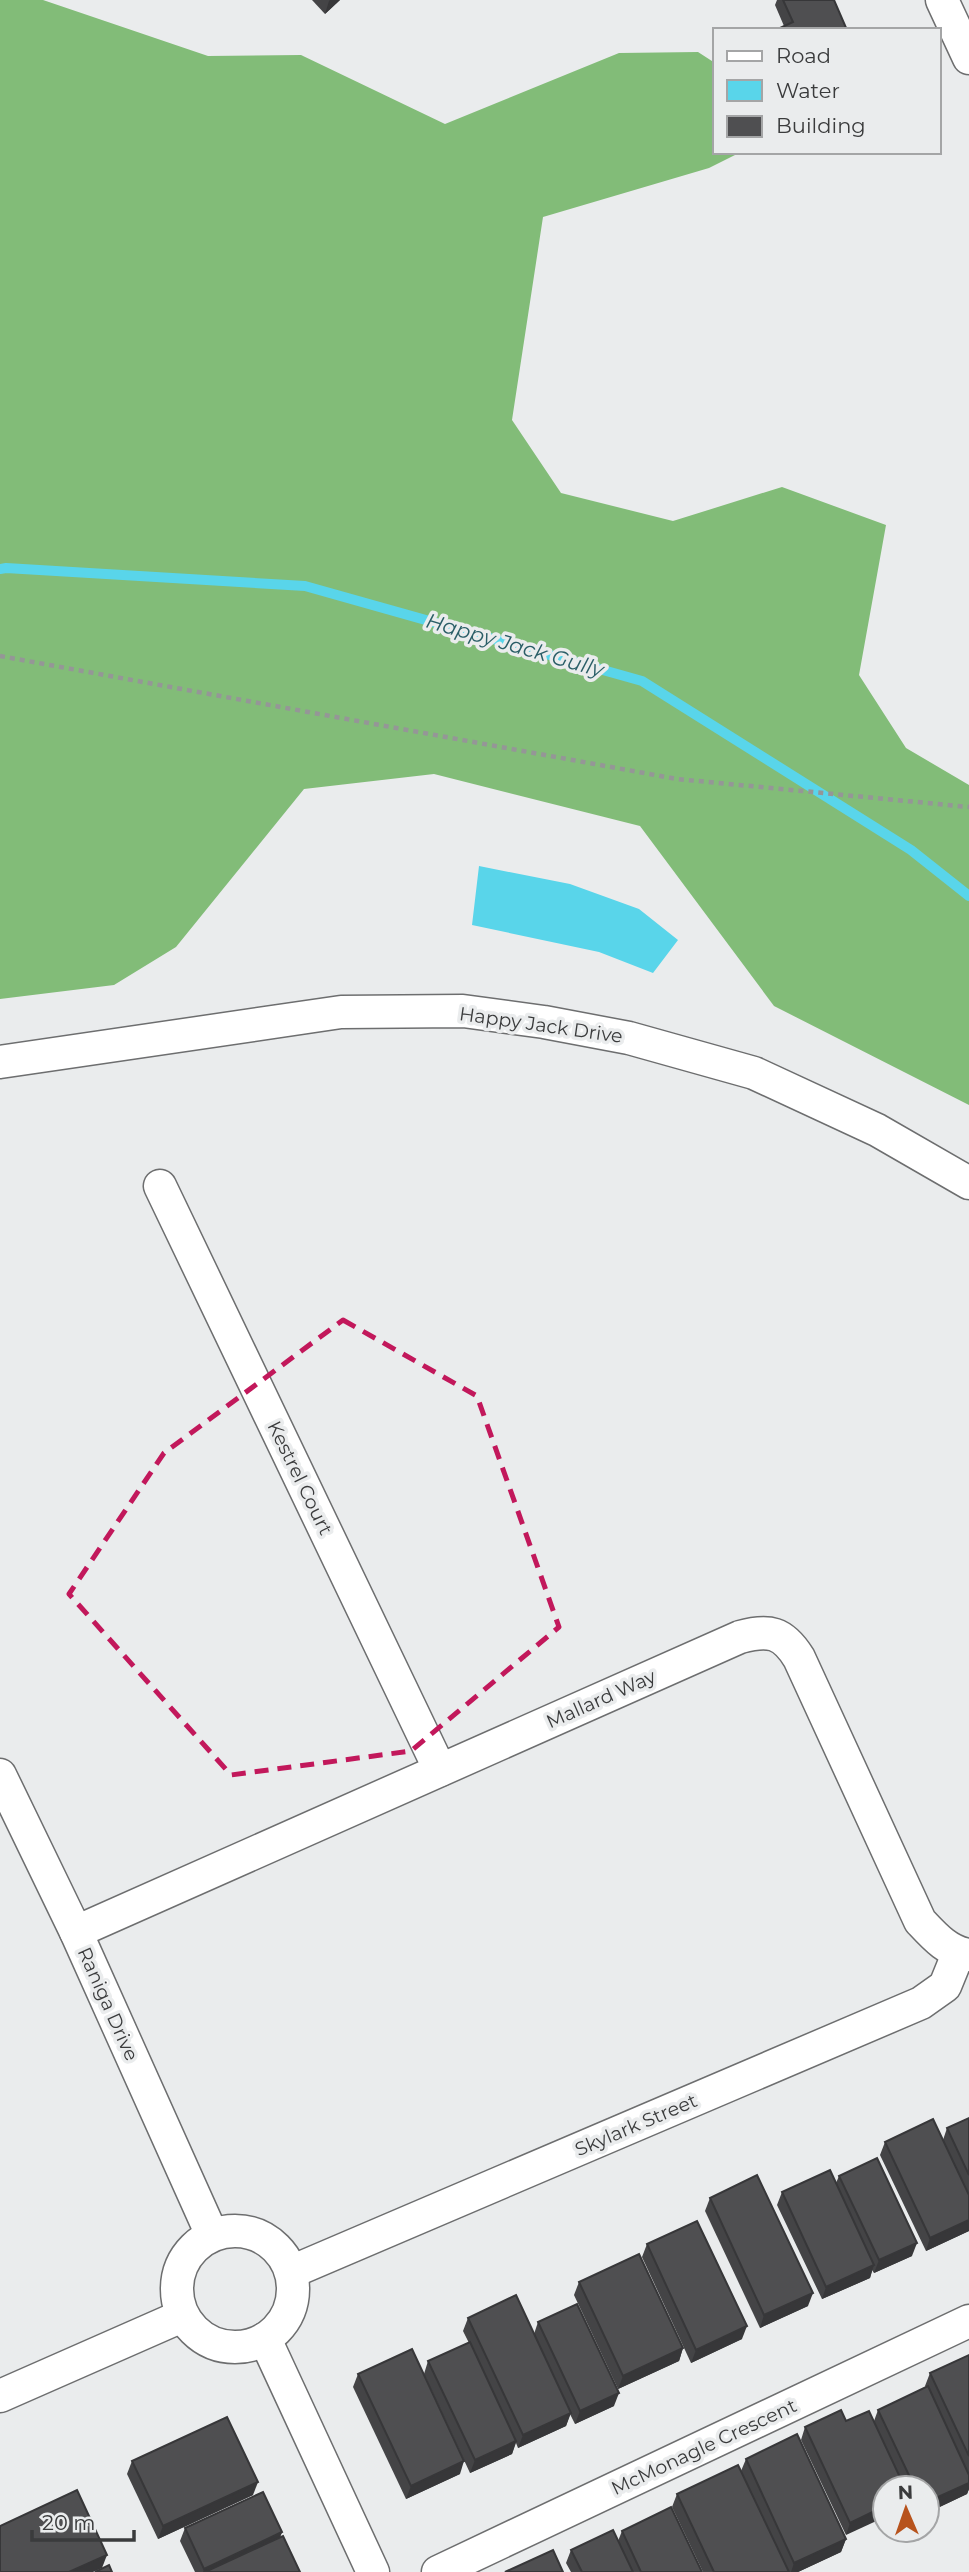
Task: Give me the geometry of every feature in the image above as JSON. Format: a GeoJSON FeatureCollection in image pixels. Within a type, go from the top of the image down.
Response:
{"type":"FeatureCollection","features":[{"type":"Feature","properties":{"kind":"street"},"geometry":{"type":"LineString","coordinates":[[942,0],[969,58]]}},
{"type":"Feature","properties":{"kind":"street","name":"Happy Jack Drive"},"geometry":{"type":"LineString","coordinates":[[0,1062],[341,1012],[463,1011],[544,1022],[629,1038],[754,1073],[877,1130],[969,1183]]}},
{"type":"Feature","properties":{"kind":"street","name":"Kestrel Court"},"geometry":{"type":"LineString","coordinates":[[160,1186],[440,1770]]}},
{"type":"Feature","properties":{"kind":"street","name":"Mallard Way"},"geometry":{"type":"LineString","coordinates":[[76,1932],[740,1637],[759,1632],[778,1635],[791,1645],[920,1921],[937,1939],[963,1955]]}},
{"type":"Feature","properties":{"kind":"street","name":"Raniga Drive"},"geometry":{"type":"LineString","coordinates":[[0,1775],[76,1932],[212,2235]]}},
{"type":"Feature","properties":{"kind":"street","name":"Skylark Street"},"geometry":{"type":"LineString","coordinates":[[291,2272],[921,2003],[945,1986],[963,1955]]}},
{"type":"Feature","properties":{"kind":"street"},"geometry":{"type":"LineString","coordinates":[[232,2231],[251,2233],[269,2241],[283,2255],[291,2272],[293,2291],[289,2310],[280,2327],[265,2339],[248,2347],[228,2348],[209,2343],[194,2332],[182,2316],[176,2298],[177,2279],[183,2260],[196,2245],[212,2235],[232,2231]]}},
{"type":"Feature","properties":{"kind":"street"},"geometry":{"type":"LineString","coordinates":[[0,2396],[182,2316]]}},
{"type":"Feature","properties":{"kind":"street","name":"McMonagle Crescent"},"geometry":{"type":"LineString","coordinates":[[439,2572],[969,2321]]}},
{"type":"Feature","properties":{"kind":"street"},"geometry":{"type":"LineString","coordinates":[[265,2339],[373,2572]]}},
{"type":"Feature","properties":{"kind":"path"},"geometry":{"type":"LineString","coordinates":[[0,656],[677,779],[969,807]]}},
{"type":"Feature","properties":{"kind":"highlighted area"},"geometry":{"type":"Polygon","coordinates":[[[343,1320],[477,1396],[559,1627],[411,1751],[231,1775],[69,1594],[164,1453],[343,1320]]]}},
{"type":"Feature","properties":{"kind":"green space"},"geometry":{"type":"Polygon","coordinates":[[[0,0],[43,0],[208,56],[301,55],[445,124],[619,53],[698,52],[713,62],[713,154],[737,154],[709,168],[543,217],[512,420],[561,493],[673,521],[782,487],[886,525],[859,675],[906,748],[969,785],[969,1105],[774,1006],[640,826],[434,774],[304,789],[176,947],[114,985],[0,999],[0,0]]]}},
{"type":"Feature","properties":{"kind":"water"},"geometry":{"type":"Polygon","coordinates":[[[479,866],[570,884],[639,909],[678,940],[653,973],[599,952],[472,925],[479,866]]]}},
{"type":"Feature","properties":{"kind":"building"},"geometry":{"type":"Polygon","coordinates":[[[783,0],[834,0],[846,28],[780,28],[793,22],[783,0]]]}},
{"type":"Feature","properties":{"kind":"building"},"geometry":{"type":"Polygon","coordinates":[[[969,2118],[969,2175],[947,2128],[969,2118]]]}},
{"type":"Feature","properties":{"kind":"building"},"geometry":{"type":"Polygon","coordinates":[[[933,2119],[969,2195],[969,2220],[930,2238],[885,2142],[933,2119]]]}},
{"type":"Feature","properties":{"kind":"building"},"geometry":{"type":"Polygon","coordinates":[[[877,2158],[917,2243],[879,2260],[839,2176],[877,2158]]]}},
{"type":"Feature","properties":{"kind":"building"},"geometry":{"type":"Polygon","coordinates":[[[830,2170],[874,2265],[826,2287],[782,2192],[830,2170]]]}},
{"type":"Feature","properties":{"kind":"building"},"geometry":{"type":"Polygon","coordinates":[[[757,2175],[813,2293],[764,2315],[710,2198],[757,2175]]]}},
{"type":"Feature","properties":{"kind":"building"},"geometry":{"type":"Polygon","coordinates":[[[697,2221],[747,2326],[696,2350],[647,2244],[697,2221]]]}},
{"type":"Feature","properties":{"kind":"building"},"geometry":{"type":"Polygon","coordinates":[[[639,2254],[683,2348],[623,2376],[579,2282],[639,2254]]]}},
{"type":"Feature","properties":{"kind":"building"},"geometry":{"type":"Polygon","coordinates":[[[516,2295],[571,2413],[523,2435],[468,2318],[516,2295]]]}},
{"type":"Feature","properties":{"kind":"building"},"geometry":{"type":"Polygon","coordinates":[[[577,2304],[619,2393],[580,2411],[538,2322],[577,2304]]]}},
{"type":"Feature","properties":{"kind":"building"},"geometry":{"type":"Polygon","coordinates":[[[470,2342],[516,2441],[475,2460],[428,2361],[470,2342]]]}},
{"type":"Feature","properties":{"kind":"building"},"geometry":{"type":"Polygon","coordinates":[[[412,2349],[464,2461],[411,2486],[358,2374],[412,2349]]]}},
{"type":"Feature","properties":{"kind":"building"},"geometry":{"type":"Polygon","coordinates":[[[969,2355],[969,2456],[930,2373],[969,2355]]]}},
{"type":"Feature","properties":{"kind":"building"},"geometry":{"type":"Polygon","coordinates":[[[928,2386],[969,2475],[969,2483],[941,2496],[941,2474],[908,2474],[878,2410],[928,2386]]]}},
{"type":"Feature","properties":{"kind":"building"},"geometry":{"type":"Polygon","coordinates":[[[841,2410],[846,2421],[869,2411],[898,2474],[871,2474],[871,2513],[850,2523],[805,2427],[841,2410]]]}},
{"type":"Feature","properties":{"kind":"building"},"geometry":{"type":"Polygon","coordinates":[[[227,2417],[258,2482],[163,2526],[132,2461],[227,2417]]]}},
{"type":"Feature","properties":{"kind":"building"},"geometry":{"type":"Polygon","coordinates":[[[797,2434],[846,2539],[794,2563],[746,2459],[797,2434]]]}},
{"type":"Feature","properties":{"kind":"building"},"geometry":{"type":"Polygon","coordinates":[[[738,2465],[789,2572],[714,2572],[677,2494],[738,2465]]]}},
{"type":"Feature","properties":{"kind":"building"},"geometry":{"type":"Polygon","coordinates":[[[77,2490],[107,2555],[69,2572],[0,2572],[0,2526],[77,2490]]]}},
{"type":"Feature","properties":{"kind":"building"},"geometry":{"type":"Polygon","coordinates":[[[263,2492],[282,2532],[204,2569],[185,2528],[263,2492]]]}},
{"type":"Feature","properties":{"kind":"building"},"geometry":{"type":"Polygon","coordinates":[[[671,2507],[702,2572],[641,2572],[622,2531],[671,2507]]]}},
{"type":"Feature","properties":{"kind":"building"},"geometry":{"type":"Polygon","coordinates":[[[613,2530],[633,2572],[582,2572],[571,2550],[613,2530]]]}},
{"type":"Feature","properties":{"kind":"building"},"geometry":{"type":"Polygon","coordinates":[[[283,2536],[300,2572],[205,2572],[283,2536]]]}},
{"type":"Feature","properties":{"kind":"building"},"geometry":{"type":"Polygon","coordinates":[[[553,2550],[563,2572],[505,2572],[553,2550]]]}},
{"type":"Feature","properties":{"kind":"building"},"geometry":{"type":"Polygon","coordinates":[[[109,2565],[112,2572],[95,2572],[109,2565]]]}},
{"type":"Feature","properties":{"kind":"waterway","name":"Happy Jack Gully"},"geometry":{"type":"LineString","coordinates":[[0,569],[305,586],[642,681],[911,850],[969,896]]}}]}
